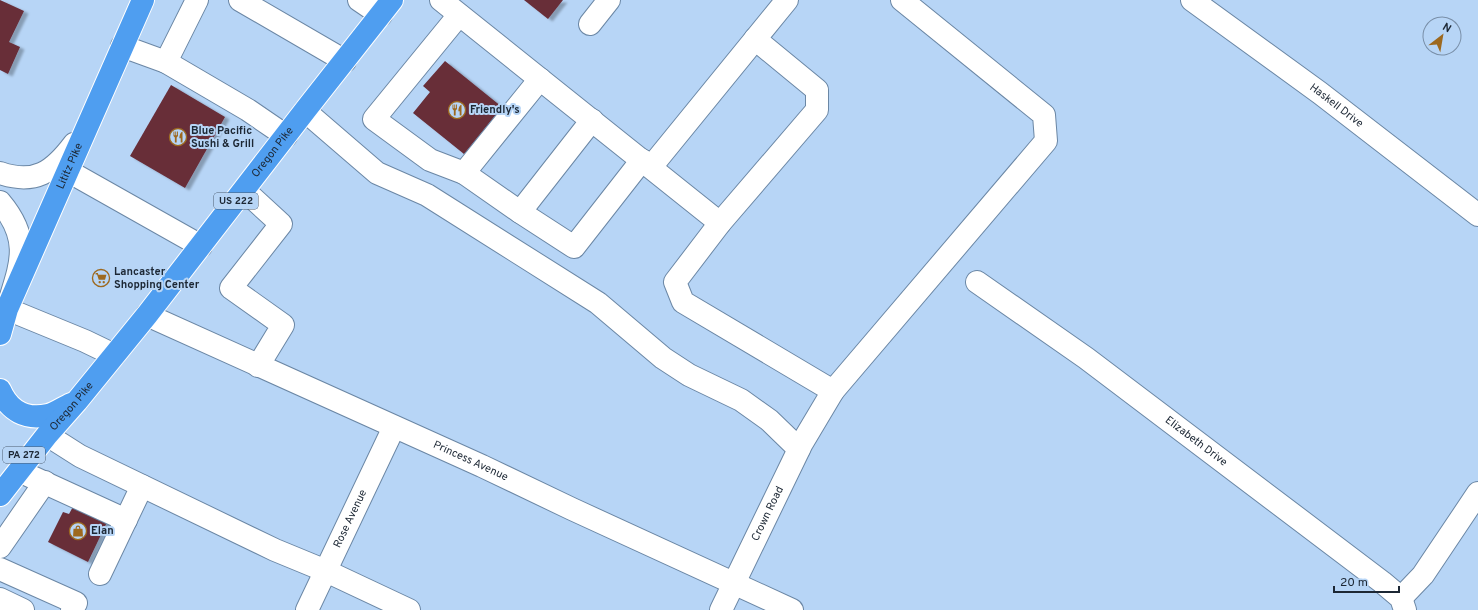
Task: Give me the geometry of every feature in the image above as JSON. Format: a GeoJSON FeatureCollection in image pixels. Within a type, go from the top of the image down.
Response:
{"type":"FeatureCollection","features":[{"type":"Feature","properties":{"kind":"highway","name":"Lititz Pike"},"geometry":{"type":"LineString","coordinates":[[0,334],[7,310],[143,0]]}},
{"type":"Feature","properties":{"kind":"highway","name":"Oregon Pike"},"geometry":{"type":"LineString","coordinates":[[0,495],[10,472],[47,435],[147,315],[387,7]]}},
{"type":"Feature","properties":{"kind":"highway"},"geometry":{"type":"LineString","coordinates":[[0,390],[11,408],[20,414],[33,417],[49,415],[77,400]]}},
{"type":"Feature","properties":{"kind":"street"},"geometry":{"type":"LineString","coordinates":[[166,62],[197,0]]}},
{"type":"Feature","properties":{"kind":"street"},"geometry":{"type":"LineString","coordinates":[[240,0],[344,61]]}},
{"type":"Feature","properties":{"kind":"street"},"geometry":{"type":"LineString","coordinates":[[359,0],[387,7]]}},
{"type":"Feature","properties":{"kind":"street"},"geometry":{"type":"LineString","coordinates":[[441,0],[720,223]]}},
{"type":"Feature","properties":{"kind":"street"},"geometry":{"type":"LineString","coordinates":[[590,24],[609,0]]}},
{"type":"Feature","properties":{"kind":"street"},"geometry":{"type":"LineString","coordinates":[[459,15],[374,119],[430,160],[464,173],[574,247],[755,39],[787,0]]}},
{"type":"Feature","properties":{"kind":"street","name":"Crown Road"},"geometry":{"type":"LineString","coordinates":[[721,610],[801,446],[833,391],[1046,141],[1044,115],[902,0]]}},
{"type":"Feature","properties":{"kind":"street","name":"Haskell Drive"},"geometry":{"type":"LineString","coordinates":[[1192,0],[1320,93],[1478,215]]}},
{"type":"Feature","properties":{"kind":"street"},"geometry":{"type":"LineString","coordinates":[[755,39],[817,90],[817,110],[720,223],[675,282],[683,302],[833,391]]}},
{"type":"Feature","properties":{"kind":"street"},"geometry":{"type":"LineString","coordinates":[[122,46],[166,62],[248,110],[286,136]]}},
{"type":"Feature","properties":{"kind":"street"},"geometry":{"type":"LineString","coordinates":[[464,173],[540,79]]}},
{"type":"Feature","properties":{"kind":"street"},"geometry":{"type":"LineString","coordinates":[[305,111],[377,173],[427,195],[598,303],[663,358],[689,375],[741,400],[801,446]]}},
{"type":"Feature","properties":{"kind":"street"},"geometry":{"type":"LineString","coordinates":[[520,212],[592,120]]}},
{"type":"Feature","properties":{"kind":"street"},"geometry":{"type":"LineString","coordinates":[[0,173],[13,178],[29,178],[46,172],[62,160],[90,122]]}},
{"type":"Feature","properties":{"kind":"street"},"geometry":{"type":"LineString","coordinates":[[68,171],[201,246]]}},
{"type":"Feature","properties":{"kind":"street"},"geometry":{"type":"LineString","coordinates":[[244,190],[281,224],[231,288],[283,325],[258,366]]}},
{"type":"Feature","properties":{"kind":"street"},"geometry":{"type":"LineString","coordinates":[[0,202],[10,214],[17,228],[22,248],[20,264],[7,310],[114,355]]}},
{"type":"Feature","properties":{"kind":"street","name":"Elizabeth Drive"},"geometry":{"type":"LineString","coordinates":[[977,282],[1086,358],[1382,582],[1403,604]]}},
{"type":"Feature","properties":{"kind":"street","name":"Princess Avenue"},"geometry":{"type":"LineString","coordinates":[[147,315],[482,466],[792,610]]}},
{"type":"Feature","properties":{"kind":"street","name":"Rose Avenue"},"geometry":{"type":"LineString","coordinates":[[307,610],[394,427]]}},
{"type":"Feature","properties":{"kind":"street"},"geometry":{"type":"LineString","coordinates":[[47,435],[80,456],[142,486],[275,550],[326,571],[409,610]]}},
{"type":"Feature","properties":{"kind":"street"},"geometry":{"type":"LineString","coordinates":[[10,472],[45,482],[126,520]]}},
{"type":"Feature","properties":{"kind":"street"},"geometry":{"type":"LineString","coordinates":[[0,547],[45,482]]}},
{"type":"Feature","properties":{"kind":"street"},"geometry":{"type":"LineString","coordinates":[[100,574],[142,486]]}},
{"type":"Feature","properties":{"kind":"street"},"geometry":{"type":"LineString","coordinates":[[1403,604],[1478,493]]}},
{"type":"Feature","properties":{"kind":"street"},"geometry":{"type":"LineString","coordinates":[[0,569],[76,603],[72,610]]}},
{"type":"Feature","properties":{"kind":"street"},"geometry":{"type":"LineString","coordinates":[[0,599],[23,610]]}},
{"type":"Feature","properties":{"kind":"building"},"geometry":{"type":"Polygon","coordinates":[[[0,0],[24,11],[9,42],[20,47],[8,74],[0,70],[0,0]]]}},
{"type":"Feature","properties":{"kind":"building"},"geometry":{"type":"Polygon","coordinates":[[[524,0],[563,0],[548,19],[524,0]]]}},
{"type":"Feature","properties":{"kind":"building","name":"Friendly's"},"geometry":{"type":"Polygon","coordinates":[[[445,61],[502,107],[464,154],[413,113],[430,92],[423,86],[445,61]]]}},
{"type":"Feature","properties":{"kind":"building","name":"Blue Pacific Sushi & Grill"},"geometry":{"type":"Polygon","coordinates":[[[171,85],[225,117],[185,188],[130,156],[171,85]]]}},
{"type":"Feature","properties":{"kind":"building","name":"Elan"},"geometry":{"type":"Polygon","coordinates":[[[75,503],[108,520],[88,562],[48,542],[63,512],[69,514],[75,503]]]}},
{"type":"Feature","properties":{"kind":"place","name":"Friendly's"},"geometry":{"type":"Point","coordinates":[457,110]}},
{"type":"Feature","properties":{"kind":"place","name":"Blue Pacific Sushi & Grill"},"geometry":{"type":"Point","coordinates":[178,137]}},
{"type":"Feature","properties":{"kind":"place","name":"Lancaster Shopping Center"},"geometry":{"type":"Point","coordinates":[101,278]}},
{"type":"Feature","properties":{"kind":"place","name":"Elan"},"geometry":{"type":"Point","coordinates":[78,531]}}]}
